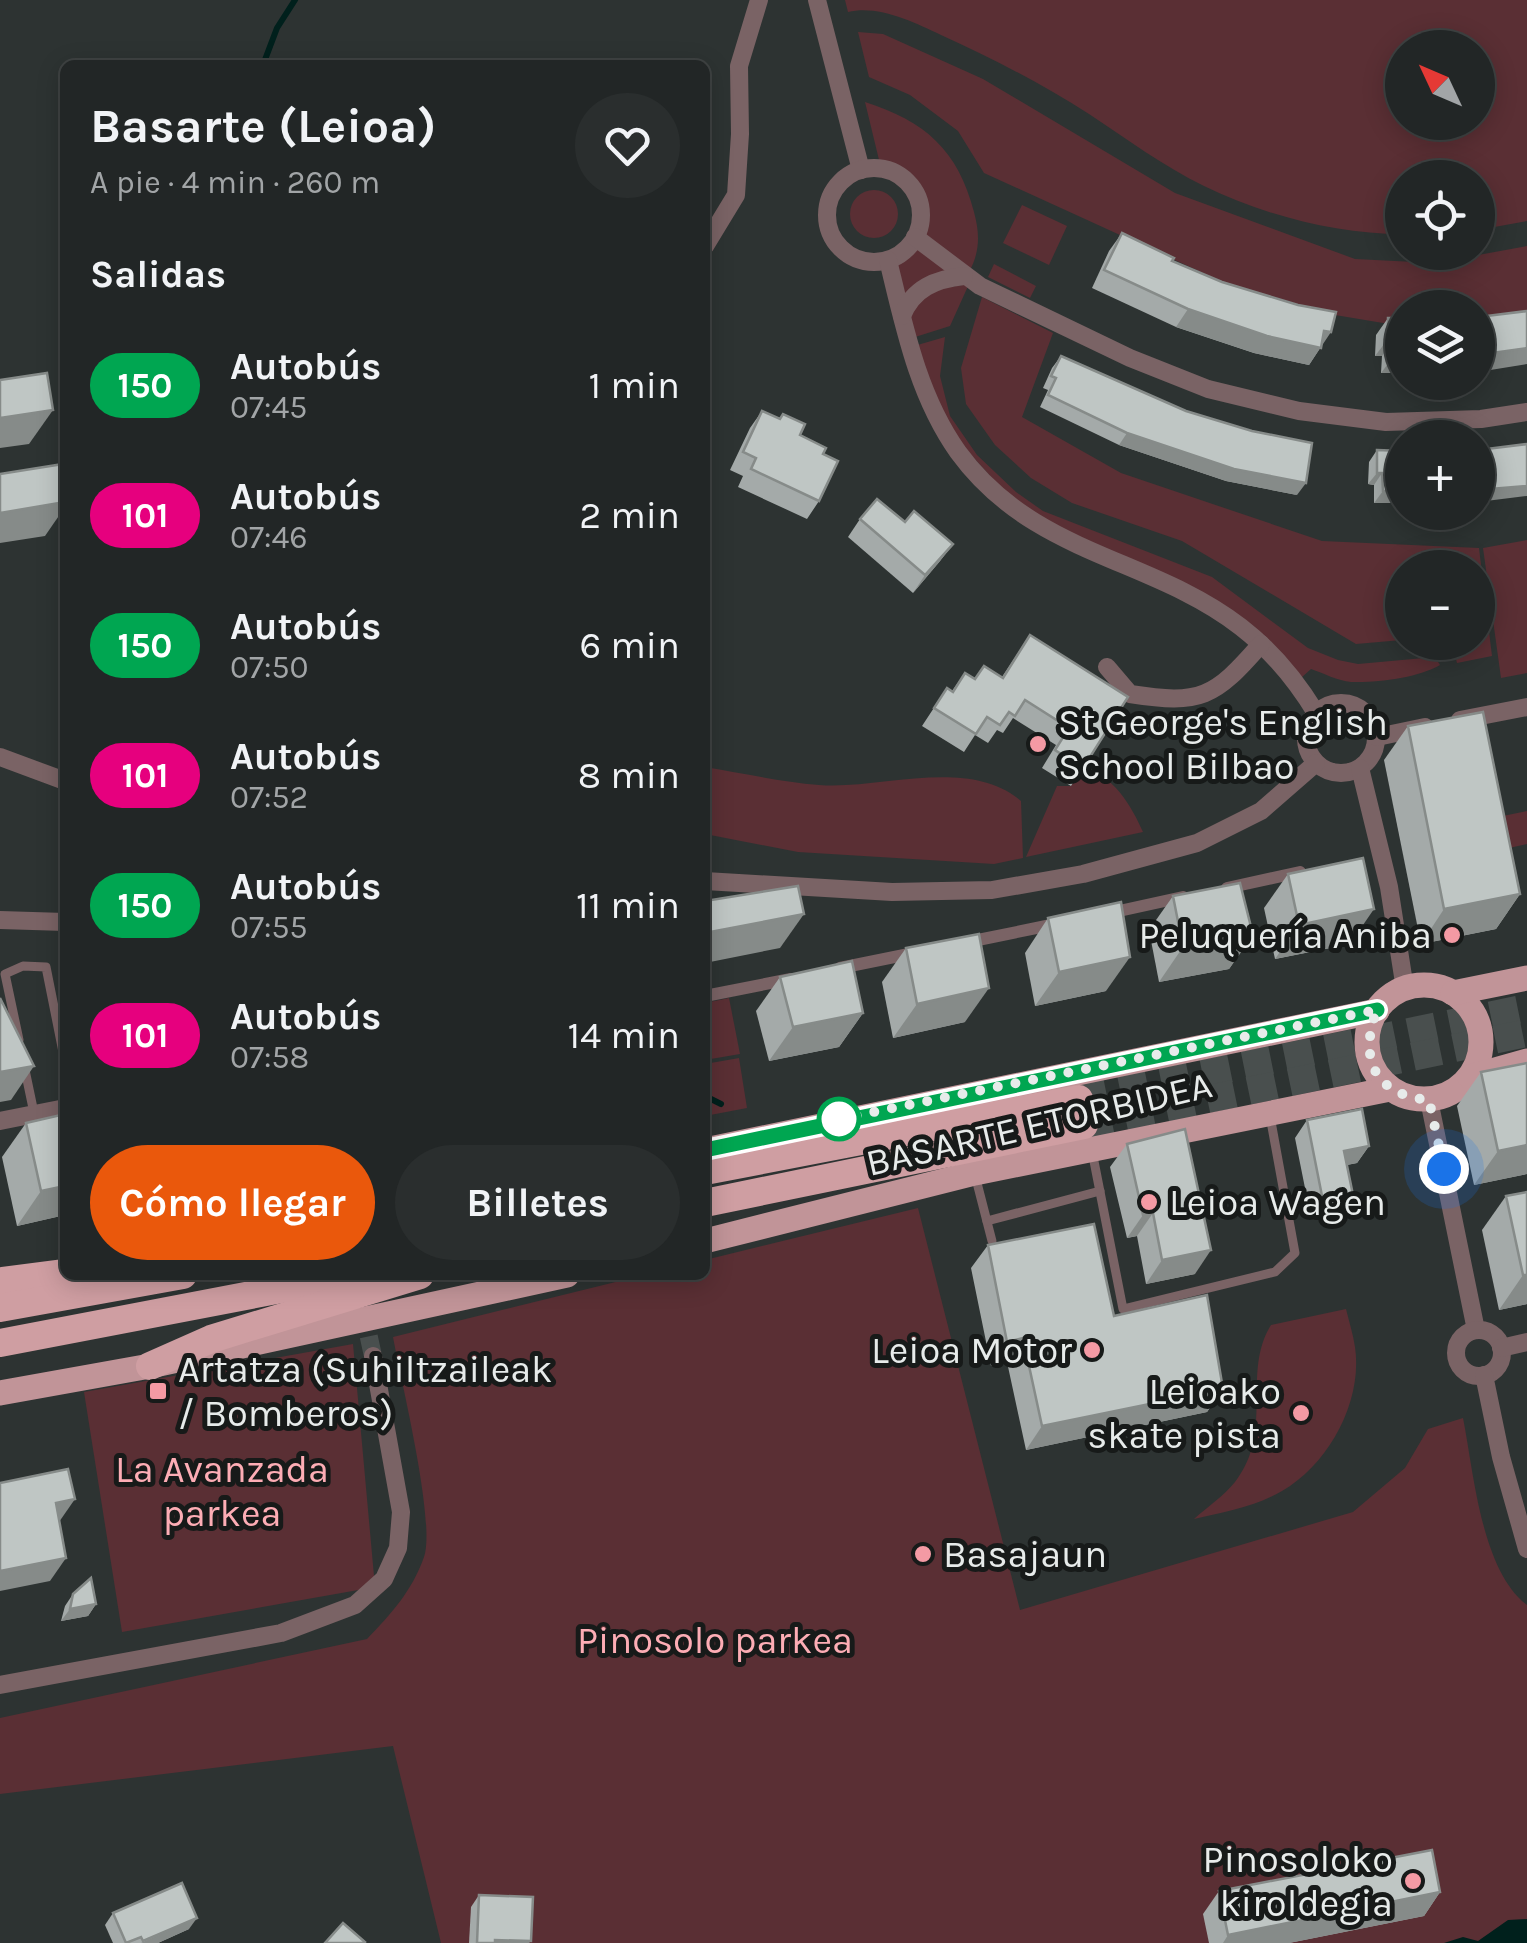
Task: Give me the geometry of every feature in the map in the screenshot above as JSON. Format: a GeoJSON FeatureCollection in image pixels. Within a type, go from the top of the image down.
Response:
{"type":"FeatureCollection","features":[{"type":"Feature","properties":{"kind":"highway"},"geometry":{"type":"LineString","coordinates":[[710,1170],[1085,1124]]}},
{"type":"Feature","properties":{"kind":"highway"},"geometry":{"type":"LineString","coordinates":[[710,1202],[1085,1124]]}},
{"type":"Feature","properties":{"kind":"highway"},"geometry":{"type":"LineString","coordinates":[[1,1290],[60,1274]]}},
{"type":"Feature","properties":{"kind":"highway"},"geometry":{"type":"LineString","coordinates":[[1,1290],[122,1280]]}},
{"type":"Feature","properties":{"kind":"highway"},"geometry":{"type":"LineString","coordinates":[[0,1343],[329,1280]]}},
{"type":"Feature","properties":{"kind":"highway"},"geometry":{"type":"LineString","coordinates":[[150,1366],[211,1339],[404,1280]]}},
{"type":"Feature","properties":{"kind":"main road"},"geometry":{"type":"LineString","coordinates":[[1452,993],[1527,978]]}},
{"type":"Feature","properties":{"kind":"main road"},"geometry":{"type":"LineString","coordinates":[[1426,985],[1452,993],[1465,1002],[1476,1018],[1482,1038],[1480,1059],[1470,1077],[1452,1092],[1429,1100],[1408,1098],[1390,1089],[1376,1073],[1368,1054],[1368,1033],[1377,1010],[1405,989],[1426,985]]}},
{"type":"Feature","properties":{"kind":"main road","name":"BASARTE ETORBIDEA"},"geometry":{"type":"LineString","coordinates":[[710,1149],[1377,1010]]}},
{"type":"Feature","properties":{"kind":"main road"},"geometry":{"type":"LineString","coordinates":[[1470,1077],[1527,1061]]}},
{"type":"Feature","properties":{"kind":"main road","name":"BASARTE ETORBIDEA"},"geometry":{"type":"LineString","coordinates":[[710,1241],[975,1173],[1085,1124],[1269,1112],[1390,1089]]}},
{"type":"Feature","properties":{"kind":"main road"},"geometry":{"type":"LineString","coordinates":[[0,1393],[150,1366],[544,1280]]}},
{"type":"Feature","properties":{"kind":"street"},"geometry":{"type":"LineString","coordinates":[[710,238],[736,195],[739,66],[759,0]]}},
{"type":"Feature","properties":{"kind":"street"},"geometry":{"type":"LineString","coordinates":[[817,0],[860,170]]}},
{"type":"Feature","properties":{"kind":"street"},"geometry":{"type":"LineString","coordinates":[[860,170],[888,170],[910,185],[921,210],[916,237],[888,260],[870,262],[852,256],[838,244],[830,228],[828,210],[833,192],[844,178],[860,170]]}},
{"type":"Feature","properties":{"kind":"street"},"geometry":{"type":"LineString","coordinates":[[916,237],[964,276],[1130,358],[1208,389],[1299,411],[1386,422],[1481,419],[1527,412]]}},
{"type":"Feature","properties":{"kind":"street"},"geometry":{"type":"LineString","coordinates":[[888,260],[918,374],[932,408],[958,452],[996,493],[1056,537],[1186,594],[1239,626],[1298,684],[1316,713]]}},
{"type":"Feature","properties":{"kind":"street"},"geometry":{"type":"LineString","coordinates":[[902,316],[906,306],[932,282],[964,276]]}},
{"type":"Feature","properties":{"kind":"street"},"geometry":{"type":"LineString","coordinates":[[1106,667],[1130,694],[1171,700],[1204,696],[1232,678],[1261,644]]}},
{"type":"Feature","properties":{"kind":"street"},"geometry":{"type":"LineString","coordinates":[[1337,703],[1360,708],[1368,716],[1376,737],[1369,760],[1360,768],[1338,773],[1316,764],[1306,733],[1316,713],[1337,703]]}},
{"type":"Feature","properties":{"kind":"street"},"geometry":{"type":"LineString","coordinates":[[1376,737],[1527,706]]}},
{"type":"Feature","properties":{"kind":"street"},"geometry":{"type":"LineString","coordinates":[[0,757],[60,780]]}},
{"type":"Feature","properties":{"kind":"street"},"geometry":{"type":"LineString","coordinates":[[710,881],[892,892],[992,890],[1083,874],[1197,842],[1261,811],[1316,764]]}},
{"type":"Feature","properties":{"kind":"street"},"geometry":{"type":"LineString","coordinates":[[1360,768],[1389,887],[1405,989]]}},
{"type":"Feature","properties":{"kind":"street"},"geometry":{"type":"LineString","coordinates":[[1090,917],[1323,868]]}},
{"type":"Feature","properties":{"kind":"street"},"geometry":{"type":"LineString","coordinates":[[0,920],[60,922]]}},
{"type":"Feature","properties":{"kind":"street"},"geometry":{"type":"LineString","coordinates":[[954,945],[1070,921]]}},
{"type":"Feature","properties":{"kind":"street"},"geometry":{"type":"LineString","coordinates":[[820,973],[935,949]]}},
{"type":"Feature","properties":{"kind":"street"},"geometry":{"type":"LineString","coordinates":[[710,995],[801,976]]}},
{"type":"Feature","properties":{"kind":"street"},"geometry":{"type":"LineString","coordinates":[[1429,1100],[1476,1330]]}},
{"type":"Feature","properties":{"kind":"street"},"geometry":{"type":"LineString","coordinates":[[0,1121],[60,1109]]}},
{"type":"Feature","properties":{"kind":"street"},"geometry":{"type":"LineString","coordinates":[[1476,1330],[1489,1333],[1501,1348],[1496,1368],[1484,1376],[1470,1374],[1456,1358],[1462,1337],[1476,1330]]}},
{"type":"Feature","properties":{"kind":"street"},"geometry":{"type":"LineString","coordinates":[[1501,1348],[1527,1342]]}},
{"type":"Feature","properties":{"kind":"street"},"geometry":{"type":"LineString","coordinates":[[0,1685],[281,1632],[355,1605],[384,1578],[398,1548],[401,1512],[374,1356]]}},
{"type":"Feature","properties":{"kind":"street"},"geometry":{"type":"LineString","coordinates":[[1484,1376],[1501,1457],[1527,1549]]}},
{"type":"Feature","properties":{"kind":"lane"},"geometry":{"type":"LineString","coordinates":[[20,1048],[5,974],[23,966],[46,967],[60,1037]]}},
{"type":"Feature","properties":{"kind":"lane"},"geometry":{"type":"LineString","coordinates":[[24,1066],[34,1114]]}},
{"type":"Feature","properties":{"kind":"lane"},"geometry":{"type":"LineString","coordinates":[[1085,1124],[1123,1309],[1276,1272],[1295,1253],[1269,1112]]}},
{"type":"Feature","properties":{"kind":"lane"},"geometry":{"type":"LineString","coordinates":[[975,1173],[992,1242]]}},
{"type":"Feature","properties":{"kind":"lane"},"geometry":{"type":"LineString","coordinates":[[987,1221],[1100,1191]]}},
{"type":"Feature","properties":{"kind":"green space"},"geometry":{"type":"Polygon","coordinates":[[[845,0],[1527,0],[1527,221],[1495,227],[1495,160],[1385,160],[1385,233],[1352,231],[1275,214],[1189,178],[1053,92],[960,44],[896,16],[848,12],[845,0]]]}},
{"type":"Feature","properties":{"kind":"green space"},"geometry":{"type":"Polygon","coordinates":[[[858,32],[883,34],[983,79],[1175,193],[1355,259],[1385,260],[1385,270],[1495,270],[1495,252],[1527,246],[1527,312],[1495,317],[1495,290],[1385,290],[1385,323],[1335,315],[1223,282],[984,173],[958,131],[910,95],[869,77],[858,32]]]}},
{"type":"Feature","properties":{"kind":"green space"},"geometry":{"type":"Polygon","coordinates":[[[865,102],[922,129],[959,171],[977,228],[977,250],[969,272],[921,236],[922,199],[904,175],[880,164],[865,102]]]}},
{"type":"Feature","properties":{"kind":"green space"},"geometry":{"type":"Polygon","coordinates":[[[874,190],[891,197],[898,214],[891,231],[874,238],[857,231],[850,214],[857,197],[874,190]]]}},
{"type":"Feature","properties":{"kind":"green space"},"geometry":{"type":"Polygon","coordinates":[[[1022,205],[1067,226],[1049,265],[1003,243],[1022,205]]]}},
{"type":"Feature","properties":{"kind":"green space"},"geometry":{"type":"Polygon","coordinates":[[[916,244],[954,273],[903,303],[892,263],[916,244]]]}},
{"type":"Feature","properties":{"kind":"green space"},"geometry":{"type":"Polygon","coordinates":[[[994,264],[1036,286],[1030,298],[988,277],[994,264]]]}},
{"type":"Feature","properties":{"kind":"green space"},"geometry":{"type":"Polygon","coordinates":[[[969,284],[950,326],[912,338],[906,316],[924,291],[969,284]]]}},
{"type":"Feature","properties":{"kind":"green space"},"geometry":{"type":"Polygon","coordinates":[[[982,297],[1053,333],[1022,417],[1121,473],[1322,541],[1479,550],[1385,550],[1385,641],[1356,644],[1182,541],[1072,503],[1031,478],[995,445],[966,404],[961,368],[982,297]]]}},
{"type":"Feature","properties":{"kind":"green space"},"geometry":{"type":"Polygon","coordinates":[[[945,337],[940,376],[950,416],[977,455],[1043,511],[1212,577],[1308,648],[1338,660],[1358,664],[1437,660],[1440,665],[1385,680],[1346,681],[1311,669],[1301,678],[1246,624],[1069,538],[1014,502],[952,434],[914,346],[945,337]]]}},
{"type":"Feature","properties":{"kind":"green space"},"geometry":{"type":"Polygon","coordinates":[[[1527,540],[1527,673],[1501,678],[1495,635],[1495,550],[1483,548],[1527,540]]]}},
{"type":"Feature","properties":{"kind":"green space"},"geometry":{"type":"Polygon","coordinates":[[[710,768],[819,785],[950,777],[1000,788],[1021,801],[1023,858],[994,864],[798,852],[710,835],[710,768]]]}},
{"type":"Feature","properties":{"kind":"green space"},"geometry":{"type":"Polygon","coordinates":[[[1081,770],[1111,783],[1127,802],[1143,832],[1026,857],[1057,786],[1071,786],[1081,770]]]}},
{"type":"Feature","properties":{"kind":"green space"},"geometry":{"type":"Polygon","coordinates":[[[1527,811],[1527,844],[1500,850],[1493,818],[1527,811]]]}},
{"type":"Feature","properties":{"kind":"green space"},"geometry":{"type":"Polygon","coordinates":[[[729,998],[740,1054],[710,1059],[710,1002],[729,998]]]}},
{"type":"Feature","properties":{"kind":"green space"},"geometry":{"type":"Polygon","coordinates":[[[739,1058],[747,1108],[710,1115],[710,1063],[739,1058]]]}},
{"type":"Feature","properties":{"kind":"green space","name":"Pinosolo parkea"},"geometry":{"type":"Polygon","coordinates":[[[918,1208],[1020,1610],[1353,1512],[1405,1468],[1428,1429],[1463,1418],[1489,1545],[1511,1589],[1527,1605],[1527,1943],[441,1943],[393,1746],[0,1794],[0,1718],[367,1639],[392,1611],[419,1569],[426,1539],[422,1484],[393,1337],[624,1280],[710,1280],[710,1259],[918,1208]]]}},
{"type":"Feature","properties":{"kind":"green space","name":"Leioako skate pista"},"geometry":{"type":"Polygon","coordinates":[[[1346,1309],[1355,1347],[1354,1388],[1328,1448],[1299,1479],[1272,1497],[1194,1519],[1231,1487],[1247,1463],[1256,1423],[1258,1363],[1271,1325],[1346,1309]]]}},
{"type":"Feature","properties":{"kind":"green space","name":"La Avanzada parkea"},"geometry":{"type":"Polygon","coordinates":[[[353,1344],[375,1587],[122,1632],[84,1392],[353,1344]]]}},
{"type":"Feature","properties":{"kind":"shaded area"},"geometry":{"type":"Polygon","coordinates":[[[1527,1919],[1527,1943],[1444,1943],[1463,1937],[1478,1941],[1508,1920],[1527,1919]]]}},
{"type":"Feature","properties":{"kind":"building"},"geometry":{"type":"Polygon","coordinates":[[[1122,233],[1174,258],[1172,261],[1222,282],[1336,312],[1331,332],[1324,331],[1321,348],[1267,336],[1188,309],[1104,270],[1122,233]]]}},
{"type":"Feature","properties":{"kind":"building"},"geometry":{"type":"Polygon","coordinates":[[[1527,311],[1527,348],[1495,353],[1495,315],[1527,311]]]}},
{"type":"Feature","properties":{"kind":"building"},"geometry":{"type":"Polygon","coordinates":[[[1061,356],[1186,411],[1252,431],[1312,443],[1306,483],[1234,469],[1127,433],[1048,395],[1056,378],[1051,376],[1061,356]]]}},
{"type":"Feature","properties":{"kind":"building"},"geometry":{"type":"Polygon","coordinates":[[[47,373],[53,410],[0,418],[0,380],[47,373]]]}},
{"type":"Feature","properties":{"kind":"building"},"geometry":{"type":"Polygon","coordinates":[[[762,411],[780,419],[783,414],[805,424],[800,435],[826,448],[823,454],[838,461],[819,501],[751,469],[756,458],[743,452],[762,411]]]}},
{"type":"Feature","properties":{"kind":"building"},"geometry":{"type":"Polygon","coordinates":[[[1527,444],[1527,486],[1495,489],[1495,448],[1527,444]]]}},
{"type":"Feature","properties":{"kind":"building"},"geometry":{"type":"Polygon","coordinates":[[[1377,450],[1385,450],[1385,491],[1382,473],[1377,473],[1377,450]]]}},
{"type":"Feature","properties":{"kind":"building"},"geometry":{"type":"Polygon","coordinates":[[[60,464],[60,503],[0,513],[0,474],[60,464]]]}},
{"type":"Feature","properties":{"kind":"building"},"geometry":{"type":"Polygon","coordinates":[[[877,499],[905,522],[914,511],[953,544],[925,575],[860,519],[877,499]]]}},
{"type":"Feature","properties":{"kind":"building"},"geometry":{"type":"Polygon","coordinates":[[[1030,635],[1128,697],[1083,768],[1055,750],[1069,728],[1025,700],[1015,716],[1009,712],[1000,725],[987,717],[976,734],[934,708],[947,688],[953,692],[965,673],[975,679],[984,666],[1003,678],[1030,635]]]}},
{"type":"Feature","properties":{"kind":"building"},"geometry":{"type":"Polygon","coordinates":[[[1483,712],[1520,894],[1444,909],[1408,726],[1483,712]]]}},
{"type":"Feature","properties":{"kind":"building"},"geometry":{"type":"Polygon","coordinates":[[[1363,858],[1374,909],[1299,925],[1288,874],[1363,858]]]}},
{"type":"Feature","properties":{"kind":"building"},"geometry":{"type":"Polygon","coordinates":[[[1240,883],[1253,935],[1183,947],[1173,896],[1240,883]]]}},
{"type":"Feature","properties":{"kind":"building"},"geometry":{"type":"Polygon","coordinates":[[[798,886],[804,914],[710,932],[710,900],[798,886]]]}},
{"type":"Feature","properties":{"kind":"building"},"geometry":{"type":"Polygon","coordinates":[[[1121,902],[1130,957],[1059,972],[1048,918],[1121,902]]]}},
{"type":"Feature","properties":{"kind":"building"},"geometry":{"type":"Polygon","coordinates":[[[979,934],[989,988],[917,1004],[906,948],[979,934]]]}},
{"type":"Feature","properties":{"kind":"building"},"geometry":{"type":"Polygon","coordinates":[[[852,961],[863,1013],[793,1027],[780,977],[852,961]]]}},
{"type":"Feature","properties":{"kind":"building"},"geometry":{"type":"Polygon","coordinates":[[[0,998],[34,1066],[0,1072],[0,998]]]}},
{"type":"Feature","properties":{"kind":"building"},"geometry":{"type":"Polygon","coordinates":[[[1527,1063],[1527,1145],[1498,1151],[1481,1072],[1527,1063]]]}},
{"type":"Feature","properties":{"kind":"building"},"geometry":{"type":"Polygon","coordinates":[[[1362,1109],[1369,1146],[1344,1151],[1353,1195],[1323,1201],[1307,1120],[1362,1109]]]}},
{"type":"Feature","properties":{"kind":"building"},"geometry":{"type":"Polygon","coordinates":[[[60,1115],[60,1187],[41,1191],[26,1123],[60,1115]]]}},
{"type":"Feature","properties":{"kind":"building"},"geometry":{"type":"Polygon","coordinates":[[[1185,1129],[1211,1250],[1162,1260],[1153,1213],[1143,1215],[1127,1144],[1185,1129]]]}},
{"type":"Feature","properties":{"kind":"building"},"geometry":{"type":"Polygon","coordinates":[[[1527,1192],[1527,1275],[1523,1275],[1506,1196],[1527,1192]]]}},
{"type":"Feature","properties":{"kind":"building","name":"Leioa Motor"},"geometry":{"type":"Polygon","coordinates":[[[1094,1224],[1114,1316],[1207,1295],[1223,1389],[1042,1426],[1023,1338],[1007,1342],[988,1245],[1094,1224]]]}},
{"type":"Feature","properties":{"kind":"building"},"geometry":{"type":"Polygon","coordinates":[[[68,1469],[75,1499],[56,1503],[66,1558],[0,1571],[0,1483],[68,1469]]]}},
{"type":"Feature","properties":{"kind":"building"},"geometry":{"type":"Polygon","coordinates":[[[91,1578],[96,1604],[70,1609],[73,1594],[91,1578]]]}},
{"type":"Feature","properties":{"kind":"building"},"geometry":{"type":"Polygon","coordinates":[[[1432,1850],[1440,1892],[1228,1935],[1219,1891],[1432,1850]]]}},
{"type":"Feature","properties":{"kind":"building"},"geometry":{"type":"Polygon","coordinates":[[[182,1883],[197,1918],[143,1941],[141,1937],[126,1943],[113,1913],[182,1883]]]}},
{"type":"Feature","properties":{"kind":"building"},"geometry":{"type":"Polygon","coordinates":[[[479,1895],[533,1897],[531,1941],[477,1943],[479,1895]]]}},
{"type":"Feature","properties":{"kind":"building"},"geometry":{"type":"Polygon","coordinates":[[[343,1923],[365,1942],[325,1943],[343,1923]]]}},
{"type":"Feature","properties":{"kind":"waterway"},"geometry":{"type":"LineString","coordinates":[[265,60],[277,28],[295,0]]}},
{"type":"Feature","properties":{"kind":"waterway"},"geometry":{"type":"LineString","coordinates":[[710,1098],[721,1104]]}},
{"type":"Feature","properties":{"kind":"tunnel"},"geometry":{"type":"LineString","coordinates":[[1079,1099],[1527,1008]]}},
{"type":"Feature","properties":{"kind":"tunnel"},"geometry":{"type":"LineString","coordinates":[[1084,1125],[1527,1033]]}},
{"type":"Feature","properties":{"kind":"tunnel"},"geometry":{"type":"LineString","coordinates":[[363,1310],[373,1356]]}},
{"type":"Feature","properties":{"kind":"bus line","name":"150"},"geometry":{"type":"LineString","coordinates":[[710,1149],[1377,1010]]}},
{"type":"Feature","properties":{"kind":"place","name":"St George's English School Bilbao"},"geometry":{"type":"Point","coordinates":[1038,744]}},
{"type":"Feature","properties":{"kind":"place","name":"Peluquería Aniba"},"geometry":{"type":"Point","coordinates":[1452,935]}},
{"type":"Feature","properties":{"kind":"place","name":"Leioa Wagen"},"geometry":{"type":"Point","coordinates":[1149,1202]}},
{"type":"Feature","properties":{"kind":"place","name":"Leioa Motor"},"geometry":{"type":"Point","coordinates":[1092,1350]}},
{"type":"Feature","properties":{"kind":"place","name":"Artatza (Suhiltzaileak / Bomberos)"},"geometry":{"type":"Point","coordinates":[158,1391]}},
{"type":"Feature","properties":{"kind":"place","name":"Leioako skate pista"},"geometry":{"type":"Point","coordinates":[1301,1413]}},
{"type":"Feature","properties":{"kind":"place","name":"Basajaun"},"geometry":{"type":"Point","coordinates":[923,1554]}},
{"type":"Feature","properties":{"kind":"place","name":"Pinosoloko kiroldegia"},"geometry":{"type":"Point","coordinates":[1413,1881]}},
{"type":"Feature","properties":{"kind":"route"},"geometry":{"type":"LineString","coordinates":[[839,1119],[1377,1010],[1368,1033],[1368,1054],[1376,1073],[1390,1089],[1408,1098],[1429,1100],[1444,1169]]}}]}
